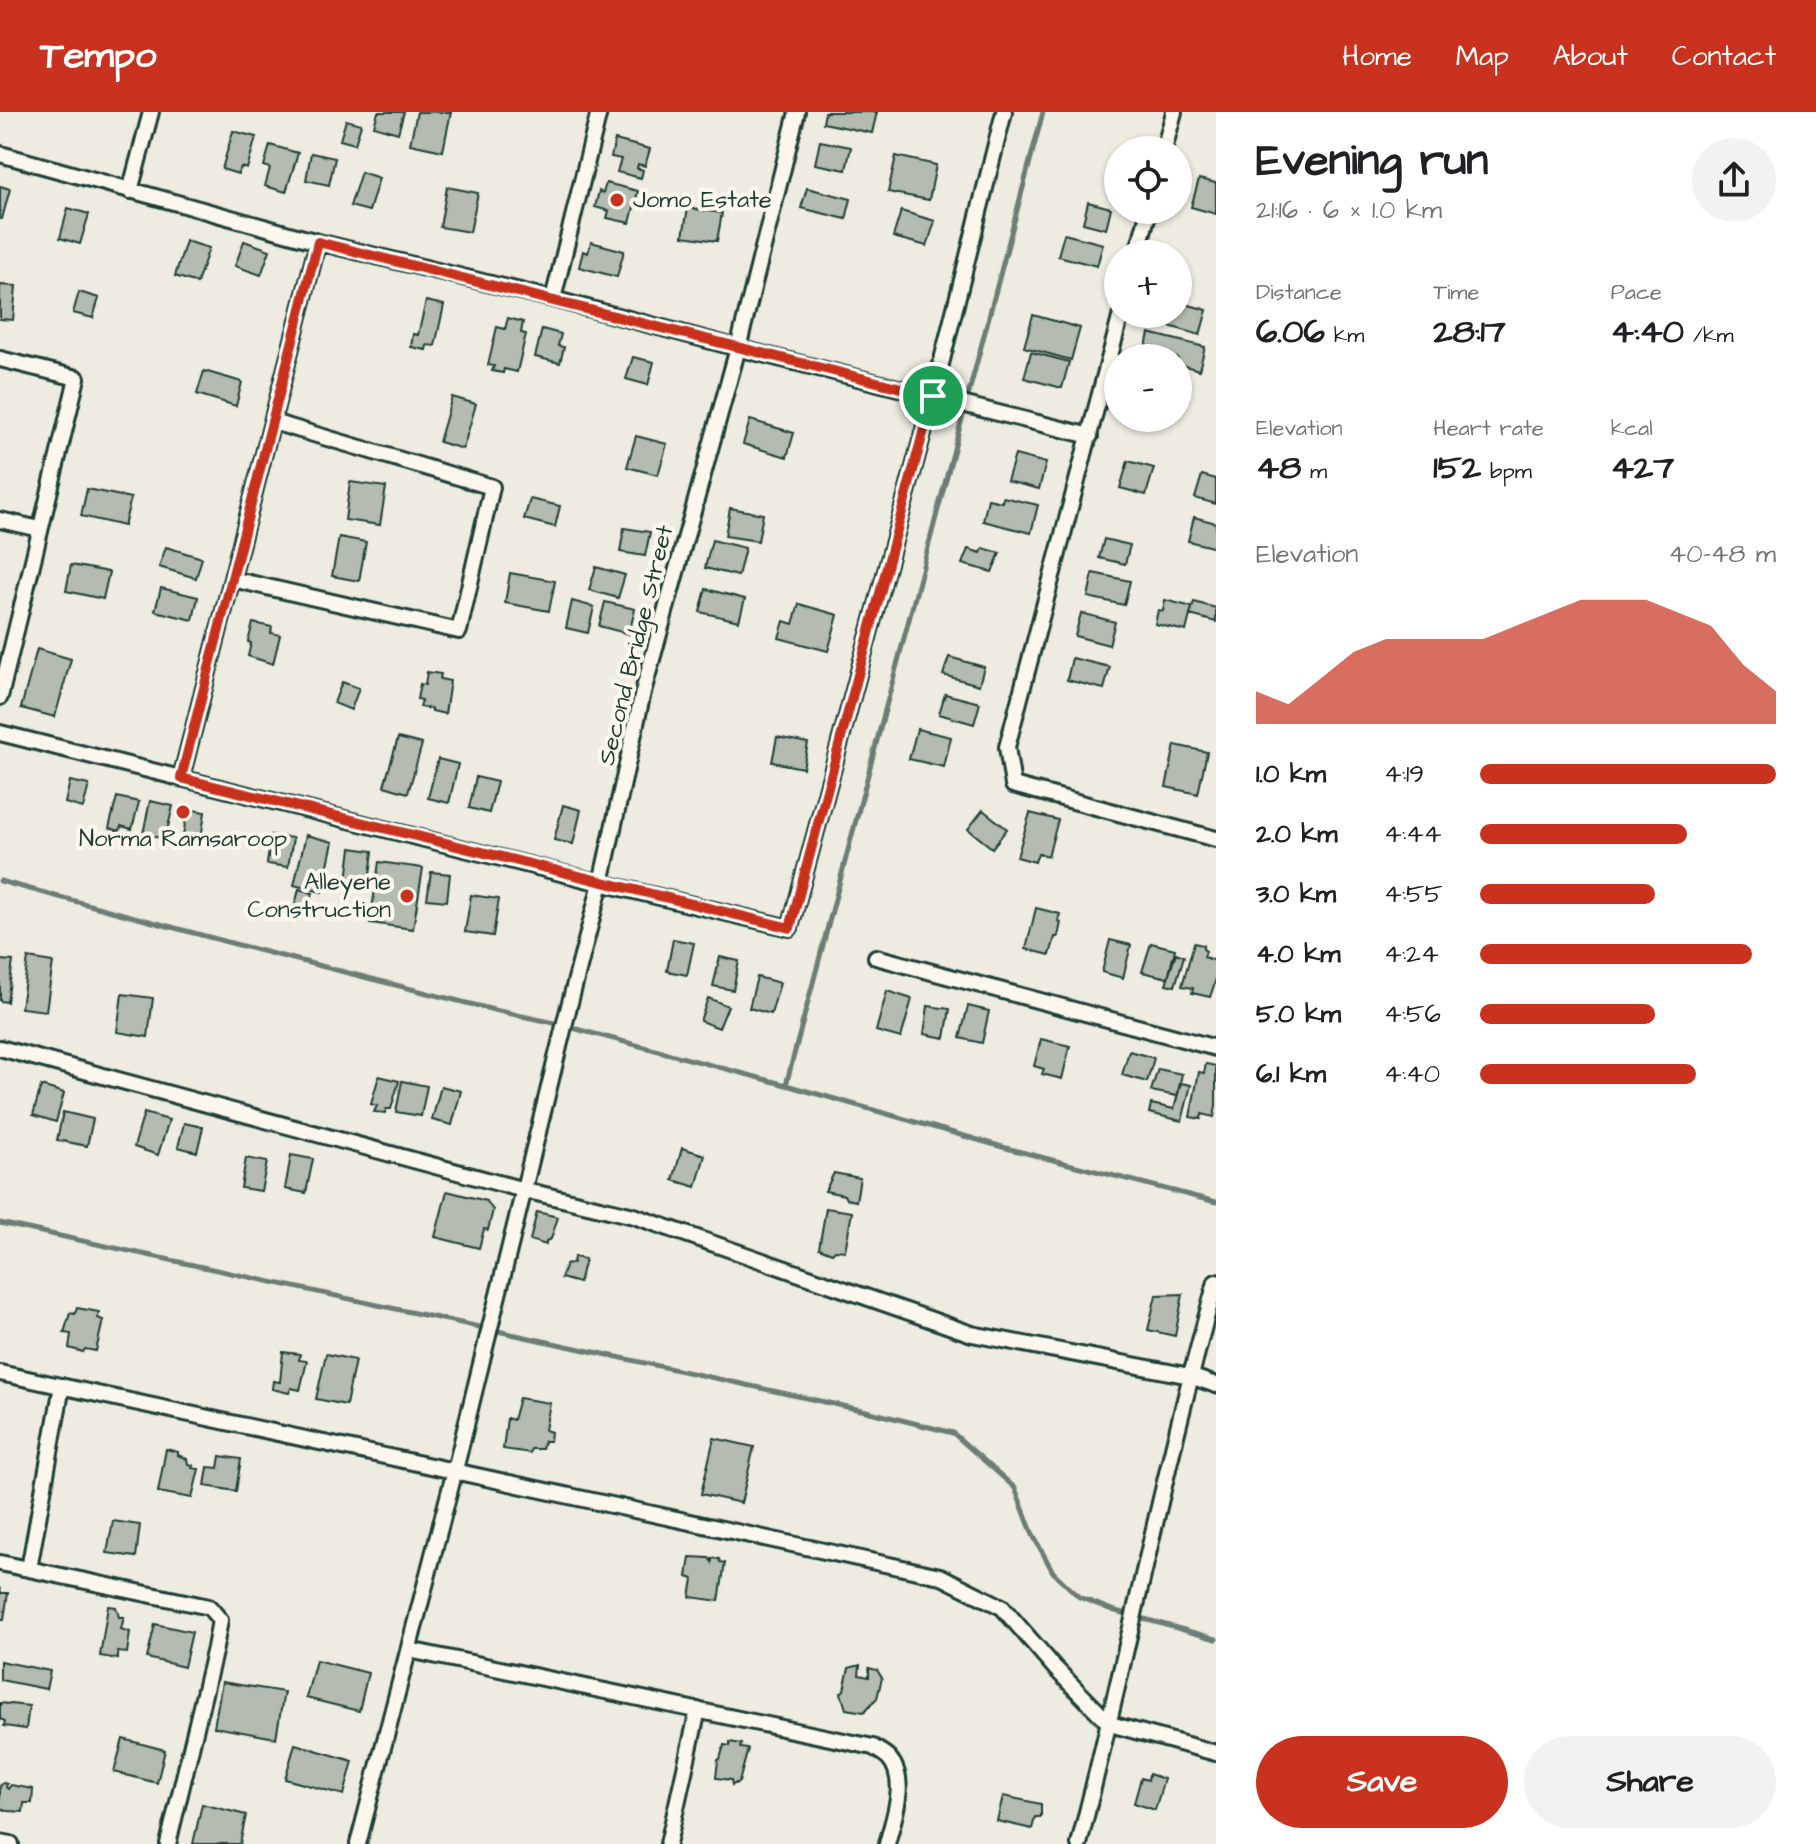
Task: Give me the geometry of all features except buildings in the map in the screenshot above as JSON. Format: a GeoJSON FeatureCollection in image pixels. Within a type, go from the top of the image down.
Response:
{"type":"FeatureCollection","features":[{"type":"Feature","properties":{"kind":"street"},"geometry":{"type":"LineString","coordinates":[[130,191],[151,112]]}},
{"type":"Feature","properties":{"kind":"street"},"geometry":{"type":"LineString","coordinates":[[553,299],[599,112]]}},
{"type":"Feature","properties":{"kind":"street","name":"Second Bridge Street"},"geometry":{"type":"LineString","coordinates":[[358,1844],[601,883],[643,692],[738,348],[797,112]]}},
{"type":"Feature","properties":{"kind":"street"},"geometry":{"type":"LineString","coordinates":[[0,733],[790,928],[933,396],[1004,112]]}},
{"type":"Feature","properties":{"kind":"street"},"geometry":{"type":"LineString","coordinates":[[1168,136],[1174,112]]}},
{"type":"Feature","properties":{"kind":"street"},"geometry":{"type":"LineString","coordinates":[[0,154],[318,242],[1090,436]]}},
{"type":"Feature","properties":{"kind":"street"},"geometry":{"type":"LineString","coordinates":[[181,778],[318,242]]}},
{"type":"Feature","properties":{"kind":"street"},"geometry":{"type":"LineString","coordinates":[[1117,328],[1007,747],[1013,785],[1216,839]]}},
{"type":"Feature","properties":{"kind":"street"},"geometry":{"type":"LineString","coordinates":[[0,359],[77,378],[0,697]]}},
{"type":"Feature","properties":{"kind":"street"},"geometry":{"type":"LineString","coordinates":[[232,579],[459,631],[492,487],[273,422]]}},
{"type":"Feature","properties":{"kind":"street"},"geometry":{"type":"LineString","coordinates":[[0,520],[40,529]]}},
{"type":"Feature","properties":{"kind":"street"},"geometry":{"type":"LineString","coordinates":[[876,957],[1216,1048]]}},
{"type":"Feature","properties":{"kind":"street"},"geometry":{"type":"LineString","coordinates":[[0,1048],[524,1190],[634,1216],[972,1334],[1190,1376],[1216,1385]]}},
{"type":"Feature","properties":{"kind":"street"},"geometry":{"type":"LineString","coordinates":[[1079,1844],[1110,1724],[1190,1376],[1216,1282]]}},
{"type":"Feature","properties":{"kind":"street"},"geometry":{"type":"LineString","coordinates":[[0,1373],[940,1576],[1002,1607],[1055,1668],[1110,1724],[1216,1753]]}},
{"type":"Feature","properties":{"kind":"street"},"geometry":{"type":"LineString","coordinates":[[29,1569],[62,1386]]}},
{"type":"Feature","properties":{"kind":"street"},"geometry":{"type":"LineString","coordinates":[[0,1563],[209,1607],[220,1620],[168,1844]]}},
{"type":"Feature","properties":{"kind":"street"},"geometry":{"type":"LineString","coordinates":[[409,1650],[873,1747],[890,1759],[899,1779],[887,1844]]}},
{"type":"Feature","properties":{"kind":"street"},"geometry":{"type":"LineString","coordinates":[[668,1844],[698,1710]]}},
{"type":"Feature","properties":{"kind":"street"},"geometry":{"type":"LineString","coordinates":[[0,1842],[11,1844]]}},
{"type":"Feature","properties":{"kind":"waterway"},"geometry":{"type":"LineString","coordinates":[[786,1085],[1043,112]]}},
{"type":"Feature","properties":{"kind":"waterway"},"geometry":{"type":"LineString","coordinates":[[0,881],[246,947],[550,1022],[1006,1148],[1216,1202]]}},
{"type":"Feature","properties":{"kind":"waterway"},"geometry":{"type":"LineString","coordinates":[[0,1223],[866,1411],[953,1433],[1015,1488],[1033,1535],[1053,1572],[1079,1597],[1112,1610],[1216,1639]]}},
{"type":"Feature","properties":{"kind":"place","name":"Jomo Estate"},"geometry":{"type":"Point","coordinates":[617,200]}},
{"type":"Feature","properties":{"kind":"place","name":"Norma Ramsaroop"},"geometry":{"type":"Point","coordinates":[183,812]}},
{"type":"Feature","properties":{"kind":"place","name":"Alleyene Construction"},"geometry":{"type":"Point","coordinates":[407,896]}},
{"type":"Feature","properties":{"kind":"route"},"geometry":{"type":"LineString","coordinates":[[318,242],[933,396],[790,928],[181,778],[318,242]]}}]}
